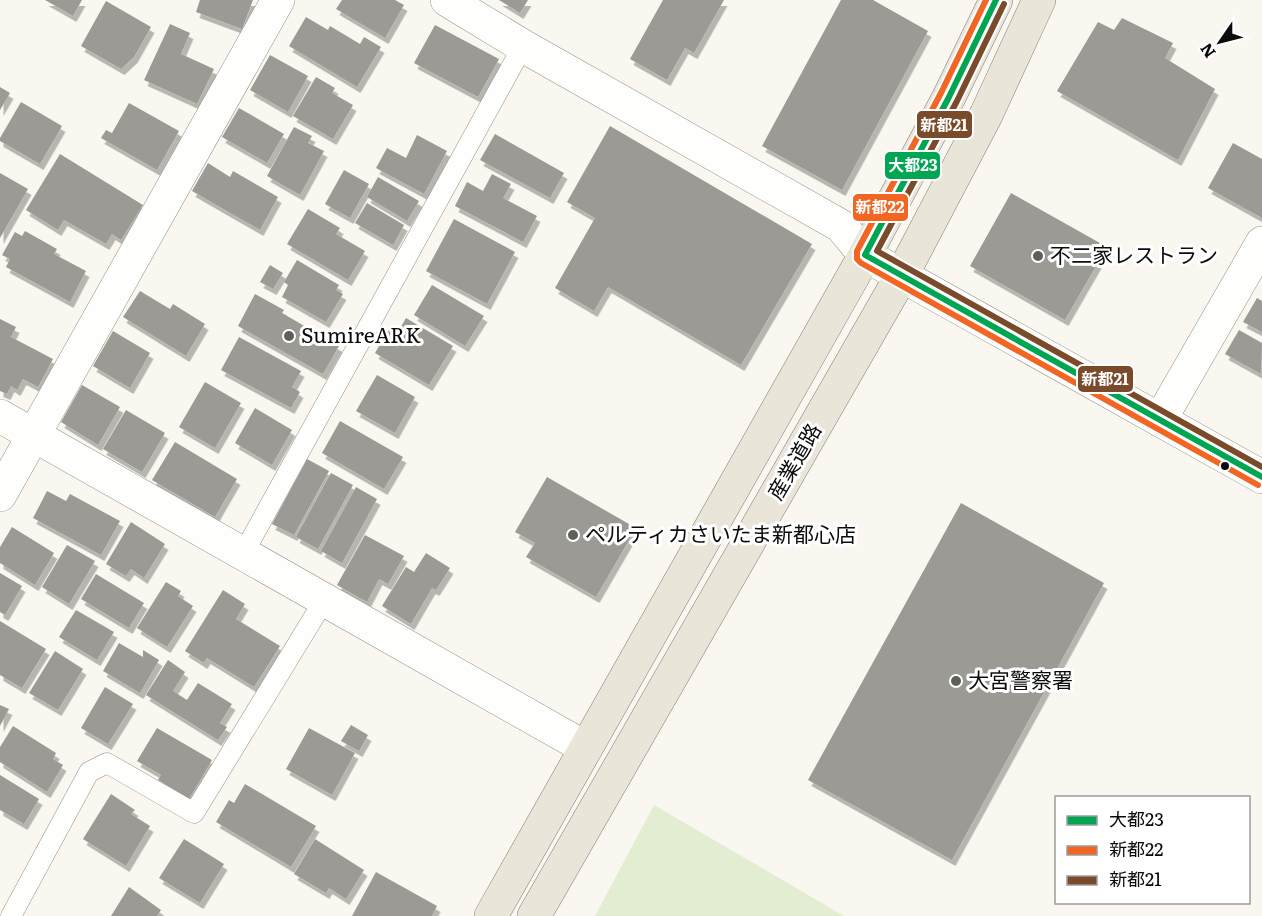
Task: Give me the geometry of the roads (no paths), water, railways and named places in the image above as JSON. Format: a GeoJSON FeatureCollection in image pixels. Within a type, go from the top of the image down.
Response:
{"type":"FeatureCollection","features":[{"type":"Feature","properties":{"kind":"main road","name":"産業道路"},"geometry":{"type":"LineString","coordinates":[[491,916],[865,255],[949,97],[996,0]]}},
{"type":"Feature","properties":{"kind":"main road","name":"産業道路"},"geometry":{"type":"LineString","coordinates":[[534,916],[902,275],[986,115],[1039,0]]}},
{"type":"Feature","properties":{"kind":"street"},"geometry":{"type":"LineString","coordinates":[[0,495],[278,0]]}},
{"type":"Feature","properties":{"kind":"street"},"geometry":{"type":"LineString","coordinates":[[447,0],[523,46],[841,226],[865,255],[1262,477]]}},
{"type":"Feature","properties":{"kind":"street"},"geometry":{"type":"LineString","coordinates":[[1160,420],[1262,243]]}},
{"type":"Feature","properties":{"kind":"street"},"geometry":{"type":"LineString","coordinates":[[0,416],[586,748]]}},
{"type":"Feature","properties":{"kind":"lane"},"geometry":{"type":"LineString","coordinates":[[243,554],[523,46]]}},
{"type":"Feature","properties":{"kind":"lane"},"geometry":{"type":"LineString","coordinates":[[11,916],[89,772],[107,763],[194,813],[325,599]]}},
{"type":"Feature","properties":{"kind":"place","name":"不二家レストラン"},"geometry":{"type":"Point","coordinates":[1038,256]}},
{"type":"Feature","properties":{"kind":"place","name":"SumireARK"},"geometry":{"type":"Point","coordinates":[289,336]}},
{"type":"Feature","properties":{"kind":"place","name":"ペルティカさいたま新都心店"},"geometry":{"type":"Point","coordinates":[573,535]}},
{"type":"Feature","properties":{"kind":"place","name":"大宮警察署"},"geometry":{"type":"Point","coordinates":[956,681]}}]}
